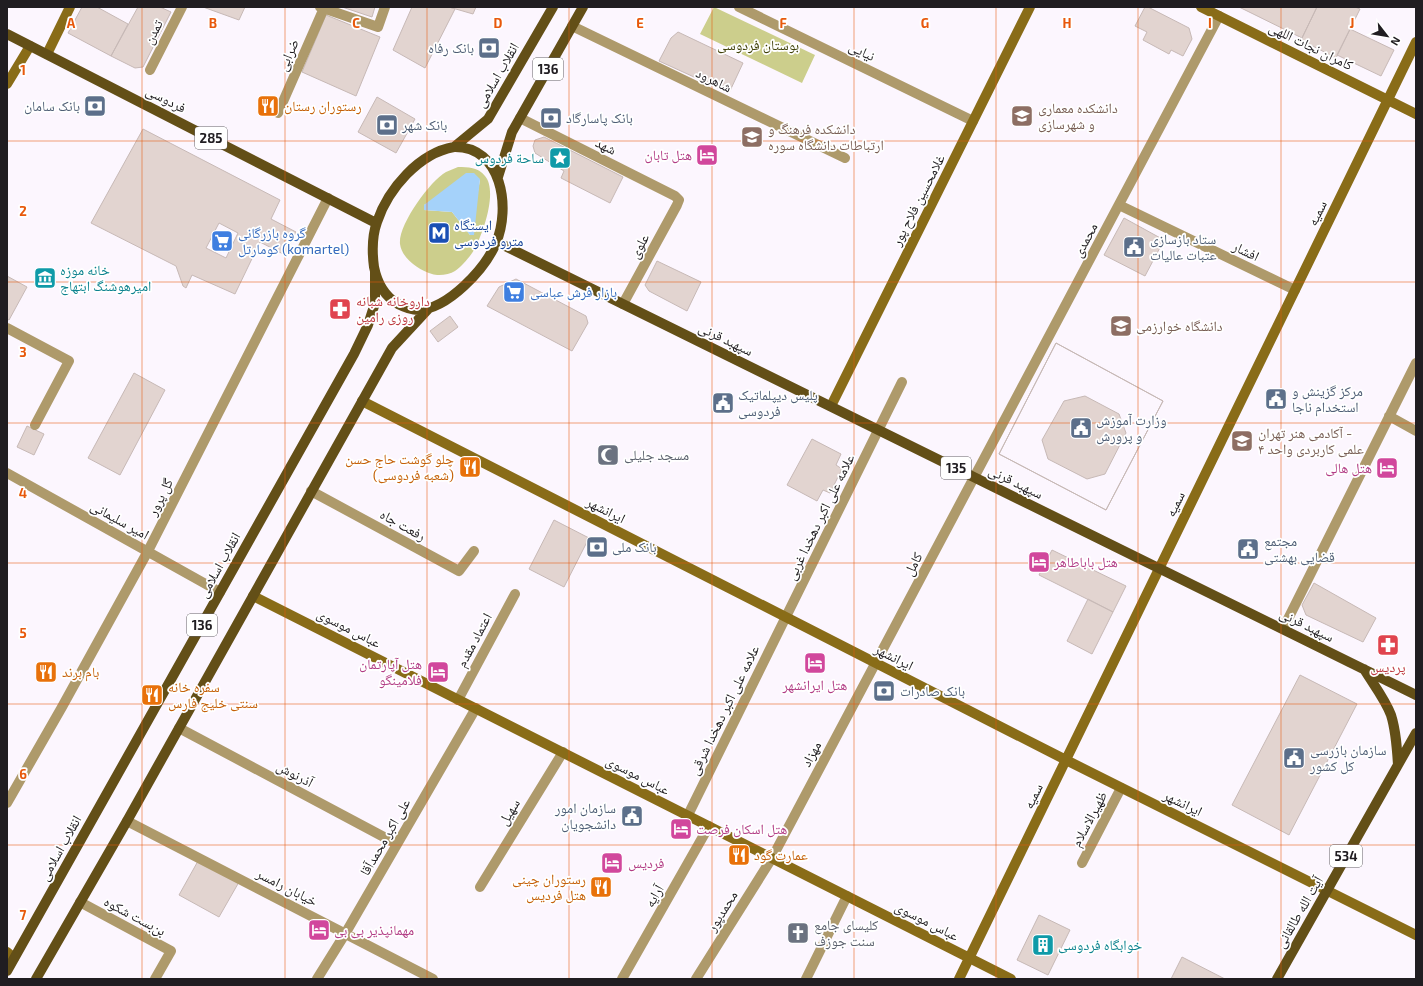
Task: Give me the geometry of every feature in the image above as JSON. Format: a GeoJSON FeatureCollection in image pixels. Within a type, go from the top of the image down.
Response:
{"type":"FeatureCollection","features":[{"type":"Feature","properties":{"kind":"main road"},"geometry":{"type":"LineString","coordinates":[[47,54],[70,7]]}},
{"type":"Feature","properties":{"kind":"main road","name":"انقلاب اسلامی"},"geometry":{"type":"LineString","coordinates":[[454,147],[488,119],[553,7]]}},
{"type":"Feature","properties":{"kind":"main road","name":"136"},"geometry":{"type":"LineString","coordinates":[[498,177],[512,132],[583,7]]}},
{"type":"Feature","properties":{"kind":"main road","name":"غلامحسین فلاح‌ پور"},"geometry":{"type":"LineString","coordinates":[[831,406],[1030,7]]}},
{"type":"Feature","properties":{"kind":"main road","name":"کامران نجات اللهی"},"geometry":{"type":"LineString","coordinates":[[1201,7],[1416,114]]}},
{"type":"Feature","properties":{"kind":"main road","name":"فردوسی"},"geometry":{"type":"LineString","coordinates":[[7,34],[376,223]]}},
{"type":"Feature","properties":{"kind":"main road","name":"سمیه"},"geometry":{"type":"LineString","coordinates":[[959,979],[1416,42]]}},
{"type":"Feature","properties":{"kind":"main road"},"geometry":{"type":"LineString","coordinates":[[7,84],[30,46]]}},
{"type":"Feature","properties":{"kind":"main road"},"geometry":{"type":"LineString","coordinates":[[454,147],[469,149],[481,155],[490,163],[498,177],[501,190],[501,221],[497,242],[488,258],[469,281],[446,299],[429,308],[414,309],[395,302],[384,292],[375,272],[372,246],[376,223],[391,195],[412,168],[431,154],[454,147]]}},
{"type":"Feature","properties":{"kind":"main road","name":"سپهبد قرنی"},"geometry":{"type":"LineString","coordinates":[[497,242],[1416,695]]}},
{"type":"Feature","properties":{"kind":"main road","name":"انقلاب اسلامی"},"geometry":{"type":"LineString","coordinates":[[7,971],[11,955],[220,592],[354,354],[366,331],[375,302],[375,272]]}},
{"type":"Feature","properties":{"kind":"main road","name":"136"},"geometry":{"type":"LineString","coordinates":[[36,979],[128,821],[392,348],[429,308]]}},
{"type":"Feature","properties":{"kind":"main road","name":"ایرانشهر"},"geometry":{"type":"LineString","coordinates":[[362,401],[1121,788],[1416,934]]}},
{"type":"Feature","properties":{"kind":"main road","name":"عباس موسوی"},"geometry":{"type":"LineString","coordinates":[[253,596],[1010,979]]}},
{"type":"Feature","properties":{"kind":"main road"},"geometry":{"type":"LineString","coordinates":[[1364,669],[1387,706],[1391,716],[1395,730],[1398,765]]}},
{"type":"Feature","properties":{"kind":"main road","name":"آیت الله طالقانی"},"geometry":{"type":"LineString","coordinates":[[1277,979],[1416,733]]}},
{"type":"Feature","properties":{"kind":"street","name":"تمدن"},"geometry":{"type":"LineString","coordinates":[[150,70],[182,7]]}},
{"type":"Feature","properties":{"kind":"street"},"geometry":{"type":"LineString","coordinates":[[322,8],[378,27],[385,7]]}},
{"type":"Feature","properties":{"kind":"street","name":"نیایی"},"geometry":{"type":"LineString","coordinates":[[739,7],[973,121]]}},
{"type":"Feature","properties":{"kind":"street","name":"ضرابی"},"geometry":{"type":"LineString","coordinates":[[278,113],[322,8]]}},
{"type":"Feature","properties":{"kind":"street","name":"محمدی"},"geometry":{"type":"LineString","coordinates":[[974,477],[1219,16]]}},
{"type":"Feature","properties":{"kind":"street","name":"شاهرود"},"geometry":{"type":"LineString","coordinates":[[572,26],[845,158]]}},
{"type":"Feature","properties":{"kind":"street","name":"شهد"},"geometry":{"type":"LineString","coordinates":[[520,118],[675,196],[678,200]]}},
{"type":"Feature","properties":{"kind":"street","name":"گل پرور"},"geometry":{"type":"LineString","coordinates":[[7,803],[148,551],[328,198]]}},
{"type":"Feature","properties":{"kind":"street","name":"علوی"},"geometry":{"type":"LineString","coordinates":[[623,304],[677,205],[678,200]]}},
{"type":"Feature","properties":{"kind":"street","name":"افشار"},"geometry":{"type":"LineString","coordinates":[[1119,205],[1295,290]]}},
{"type":"Feature","properties":{"kind":"street"},"geometry":{"type":"LineString","coordinates":[[7,328],[70,361],[35,425]]}},
{"type":"Feature","properties":{"kind":"street"},"geometry":{"type":"LineString","coordinates":[[1283,629],[1416,363]]}},
{"type":"Feature","properties":{"kind":"street","name":"علامه علی اکبر دهخدا غربی"},"geometry":{"type":"LineString","coordinates":[[786,618],[902,382]]}},
{"type":"Feature","properties":{"kind":"street"},"geometry":{"type":"LineString","coordinates":[[1389,416],[1416,431]]}},
{"type":"Feature","properties":{"kind":"street","name":"امیر سلیمانی"},"geometry":{"type":"LineString","coordinates":[[7,473],[220,592]]}},
{"type":"Feature","properties":{"kind":"street","name":"کامل"},"geometry":{"type":"LineString","coordinates":[[875,663],[974,477]]}},
{"type":"Feature","properties":{"kind":"street","name":"رفعت جاه"},"geometry":{"type":"LineString","coordinates":[[311,491],[459,571],[474,551]]}},
{"type":"Feature","properties":{"kind":"street","name":"اعتماد مقدم"},"geometry":{"type":"LineString","coordinates":[[458,700],[514,594]]}},
{"type":"Feature","properties":{"kind":"street","name":"علامه علی اکبر دهخدا شرقی"},"geometry":{"type":"LineString","coordinates":[[688,815],[786,618]]}},
{"type":"Feature","properties":{"kind":"street","name":"مهزاد"},"geometry":{"type":"LineString","coordinates":[[772,858],[875,663]]}},
{"type":"Feature","properties":{"kind":"street","name":"علی اکبر محمدآقا"},"geometry":{"type":"LineString","coordinates":[[317,979],[345,934],[476,708]]}},
{"type":"Feature","properties":{"kind":"street","name":"آذرنوش"},"geometry":{"type":"LineString","coordinates":[[179,728],[397,844]]}},
{"type":"Feature","properties":{"kind":"street","name":"سهیل"},"geometry":{"type":"LineString","coordinates":[[480,887],[563,752]]}},
{"type":"Feature","properties":{"kind":"street","name":"ظهیرالاسلام"},"geometry":{"type":"LineString","coordinates":[[1082,863],[1121,788]]}},
{"type":"Feature","properties":{"kind":"street","name":"خیابان رامسر"},"geometry":{"type":"LineString","coordinates":[[128,821],[433,979]]}},
{"type":"Feature","properties":{"kind":"street","name":"آرایه"},"geometry":{"type":"LineString","coordinates":[[622,979],[709,826]]}},
{"type":"Feature","properties":{"kind":"street","name":"محمدپور"},"geometry":{"type":"LineString","coordinates":[[696,979],[772,858]]}},
{"type":"Feature","properties":{"kind":"street"},"geometry":{"type":"LineString","coordinates":[[806,979],[847,896]]}},
{"type":"Feature","properties":{"kind":"street","name":"بن‌بست شکوه"},"geometry":{"type":"LineString","coordinates":[[80,902],[171,951],[155,979]]}},
{"type":"Feature","properties":{"kind":"green space","name":"بوستان فردوسی"},"geometry":{"type":"Polygon","coordinates":[[[714,7],[815,55],[802,83],[700,34],[714,7]]]}},
{"type":"Feature","properties":{"kind":"green space"},"geometry":{"type":"Polygon","coordinates":[[[458,167],[473,168],[485,176],[489,183],[490,191],[488,212],[478,241],[466,261],[453,272],[444,275],[434,275],[417,267],[408,259],[401,249],[401,236],[409,215],[432,184],[446,172],[458,167]],[[480,180],[424,205],[424,210],[452,212],[470,235],[480,180]]]}},
{"type":"Feature","properties":{"kind":"water"},"geometry":{"type":"Polygon","coordinates":[[[466,173],[474,173],[480,179],[474,235],[470,235],[452,212],[424,210],[424,205],[466,173]]]}},
{"type":"Feature","properties":{"kind":"building"},"geometry":{"type":"Polygon","coordinates":[[[82,7],[97,7],[128,24],[111,56],[68,33],[82,7]]]}},
{"type":"Feature","properties":{"kind":"building"},"geometry":{"type":"Polygon","coordinates":[[[138,7],[160,7],[171,12],[143,67],[135,68],[111,56],[138,7]]]}},
{"type":"Feature","properties":{"kind":"building"},"geometry":{"type":"Polygon","coordinates":[[[203,7],[245,7],[239,20],[203,7]]]}},
{"type":"Feature","properties":{"kind":"building"},"geometry":{"type":"Polygon","coordinates":[[[342,7],[375,7],[372,17],[342,7]]]}},
{"type":"Feature","properties":{"kind":"building"},"geometry":{"type":"Polygon","coordinates":[[[412,7],[449,7],[455,9],[425,68],[393,50],[412,7]]]}},
{"type":"Feature","properties":{"kind":"building"},"geometry":{"type":"Polygon","coordinates":[[[449,7],[476,7],[473,14],[449,7]]]}},
{"type":"Feature","properties":{"kind":"building"},"geometry":{"type":"Polygon","coordinates":[[[1145,7],[1148,7],[1189,28],[1192,39],[1183,56],[1171,50],[1169,54],[1143,40],[1147,32],[1135,26],[1145,7]]]}},
{"type":"Feature","properties":{"kind":"building"},"geometry":{"type":"Polygon","coordinates":[[[1239,7],[1317,7],[1302,38],[1239,7]]]}},
{"type":"Feature","properties":{"kind":"building"},"geometry":{"type":"Polygon","coordinates":[[[1317,7],[1355,7],[1360,9],[1336,58],[1301,40],[1317,7]]]}},
{"type":"Feature","properties":{"kind":"building"},"geometry":{"type":"Polygon","coordinates":[[[326,15],[380,37],[356,96],[302,72],[326,15]]]}},
{"type":"Feature","properties":{"kind":"building"},"geometry":{"type":"Polygon","coordinates":[[[1350,29],[1394,50],[1381,76],[1337,55],[1350,29]]]}},
{"type":"Feature","properties":{"kind":"building"},"geometry":{"type":"Polygon","coordinates":[[[678,32],[743,63],[729,93],[659,61],[671,38],[678,32]]]}},
{"type":"Feature","properties":{"kind":"building","name":"بانک شهر"},"geometry":{"type":"Polygon","coordinates":[[[377,97],[415,119],[396,153],[358,132],[377,97]]]}},
{"type":"Feature","properties":{"kind":"building"},"geometry":{"type":"Polygon","coordinates":[[[143,129],[280,200],[271,219],[296,232],[285,255],[260,242],[235,294],[192,275],[186,288],[183,286],[176,266],[91,223],[143,129]]]}},
{"type":"Feature","properties":{"kind":"building"},"geometry":{"type":"Polygon","coordinates":[[[544,137],[623,177],[610,203],[561,178],[564,171],[535,153],[533,146],[535,140],[544,137]]]}},
{"type":"Feature","properties":{"kind":"building","name":"ستاد بازسازی عتبات عالیات"},"geometry":{"type":"Polygon","coordinates":[[[1124,218],[1164,240],[1145,276],[1104,255],[1124,218]]]}},
{"type":"Feature","properties":{"kind":"building","name":"گروه بازرگانی کومارتل (komartel)"},"geometry":{"type":"Polygon","coordinates":[[[219,223],[238,233],[226,258],[206,248],[219,223]]]}},
{"type":"Feature","properties":{"kind":"building"},"geometry":{"type":"Polygon","coordinates":[[[657,261],[701,282],[687,311],[649,291],[645,285],[657,261]]]}},
{"type":"Feature","properties":{"kind":"building"},"geometry":{"type":"Polygon","coordinates":[[[7,276],[27,287],[9,320],[7,319],[7,276]]]}},
{"type":"Feature","properties":{"kind":"building"},"geometry":{"type":"Polygon","coordinates":[[[516,279],[586,316],[588,323],[572,351],[487,306],[499,287],[516,279]]]}},
{"type":"Feature","properties":{"kind":"building"},"geometry":{"type":"Polygon","coordinates":[[[450,316],[458,327],[438,342],[430,331],[450,316]]]}},
{"type":"Feature","properties":{"kind":"building","name":"وزارت آموزش و پرورش"},"geometry":{"type":"Polygon","coordinates":[[[1056,343],[1163,401],[1106,510],[999,454],[1056,343]],[[1085,396],[1064,401],[1042,440],[1048,459],[1087,479],[1105,474],[1126,433],[1119,414],[1085,396]]]}},
{"type":"Feature","properties":{"kind":"building","name":"وزارت آموزش و پرورش"},"geometry":{"type":"Polygon","coordinates":[[[1056,343],[1163,401],[1106,510],[999,454],[1056,343]]]}},
{"type":"Feature","properties":{"kind":"building"},"geometry":{"type":"Polygon","coordinates":[[[134,373],[165,390],[120,475],[88,458],[134,373]]]}},
{"type":"Feature","properties":{"kind":"building"},"geometry":{"type":"Polygon","coordinates":[[[27,426],[44,434],[34,455],[17,447],[27,426]]]}},
{"type":"Feature","properties":{"kind":"building"},"geometry":{"type":"Polygon","coordinates":[[[812,439],[841,454],[836,465],[842,469],[830,493],[823,490],[817,501],[787,485],[812,439]]]}},
{"type":"Feature","properties":{"kind":"building"},"geometry":{"type":"Polygon","coordinates":[[[554,520],[589,538],[564,587],[529,569],[554,520]]]}},
{"type":"Feature","properties":{"kind":"building"},"geometry":{"type":"Polygon","coordinates":[[[1052,550],[1126,586],[1113,612],[1039,575],[1052,550]]]}},
{"type":"Feature","properties":{"kind":"building"},"geometry":{"type":"Polygon","coordinates":[[[1314,583],[1376,618],[1363,642],[1306,615],[1302,605],[1314,583]]]}},
{"type":"Feature","properties":{"kind":"building"},"geometry":{"type":"Polygon","coordinates":[[[1088,599],[1113,612],[1092,654],[1067,641],[1088,599]]]}},
{"type":"Feature","properties":{"kind":"building"},"geometry":{"type":"Polygon","coordinates":[[[1300,675],[1357,704],[1289,835],[1232,805],[1300,675]]]}},
{"type":"Feature","properties":{"kind":"building"},"geometry":{"type":"Polygon","coordinates":[[[198,861],[239,882],[219,917],[179,895],[198,861]]]}},
{"type":"Feature","properties":{"kind":"building","name":"خوابگاه فردوسی"},"geometry":{"type":"Polygon","coordinates":[[[1039,915],[1070,930],[1048,975],[1017,960],[1039,915]]]}},
{"type":"Feature","properties":{"kind":"building"},"geometry":{"type":"Polygon","coordinates":[[[1182,957],[1225,979],[1171,979],[1182,957]]]}},
{"type":"Feature","properties":{"kind":"place","name":"بانک رفاه"},"geometry":{"type":"Point","coordinates":[489,48]}},
{"type":"Feature","properties":{"kind":"place","name":"بانک سامان"},"geometry":{"type":"Point","coordinates":[95,106]}},
{"type":"Feature","properties":{"kind":"place","name":"رستوران رستان"},"geometry":{"type":"Point","coordinates":[268,106]}},
{"type":"Feature","properties":{"kind":"place","name":"دانشکده معماری و شهرسازی"},"geometry":{"type":"Point","coordinates":[1022,116]}},
{"type":"Feature","properties":{"kind":"place","name":"بانک پاسارگاد"},"geometry":{"type":"Point","coordinates":[551,118]}},
{"type":"Feature","properties":{"kind":"place","name":"بانک شهر"},"geometry":{"type":"Point","coordinates":[387,125]}},
{"type":"Feature","properties":{"kind":"place","name":"دانشکده فرهنگ و ارتباطات دانشگاه سوره"},"geometry":{"type":"Point","coordinates":[752,137]}},
{"type":"Feature","properties":{"kind":"place","name":"هتل تابان"},"geometry":{"type":"Point","coordinates":[707,155]}},
{"type":"Feature","properties":{"kind":"place","name":"ساحة فردوس"},"geometry":{"type":"Point","coordinates":[560,158]}},
{"type":"Feature","properties":{"kind":"place","name":"ایستگاه مترو فردوسی"},"geometry":{"type":"Point","coordinates":[439,233]}},
{"type":"Feature","properties":{"kind":"place","name":"گروه بازرگانی کومارتل (komartel)"},"geometry":{"type":"Point","coordinates":[222,241]}},
{"type":"Feature","properties":{"kind":"place","name":"ستاد بازسازی عتبات عالیات"},"geometry":{"type":"Point","coordinates":[1134,247]}},
{"type":"Feature","properties":{"kind":"place","name":"خانه موزه امیرهوشنگ ابتهاج"},"geometry":{"type":"Point","coordinates":[45,278]}},
{"type":"Feature","properties":{"kind":"place","name":"بازار فرش عباسی"},"geometry":{"type":"Point","coordinates":[514,292]}},
{"type":"Feature","properties":{"kind":"place","name":"داروخانه شبانه روزی رامین"},"geometry":{"type":"Point","coordinates":[340,309]}},
{"type":"Feature","properties":{"kind":"place","name":"دانشگاه خوارزمی"},"geometry":{"type":"Point","coordinates":[1121,326]}},
{"type":"Feature","properties":{"kind":"place","name":"مرکز گزینش و استخدام ناجا"},"geometry":{"type":"Point","coordinates":[1276,399]}},
{"type":"Feature","properties":{"kind":"place","name":"پلیس دیپلماتیک فردوسی"},"geometry":{"type":"Point","coordinates":[723,403]}},
{"type":"Feature","properties":{"kind":"place","name":"وزارت آموزش و پرورش"},"geometry":{"type":"Point","coordinates":[1081,428]}},
{"type":"Feature","properties":{"kind":"place","name":"آکادمی هنر تهران - علمی کاربردی واحد ۴"},"geometry":{"type":"Point","coordinates":[1242,441]}},
{"type":"Feature","properties":{"kind":"place","name":"مسجد جلیلی"},"geometry":{"type":"Point","coordinates":[608,455]}},
{"type":"Feature","properties":{"kind":"place","name":"چلو گوشت حاج حسن (شعبه فردوسی)"},"geometry":{"type":"Point","coordinates":[470,467]}},
{"type":"Feature","properties":{"kind":"place","name":"هتل هالی"},"geometry":{"type":"Point","coordinates":[1387,468]}},
{"type":"Feature","properties":{"kind":"place","name":"بانک ملی"},"geometry":{"type":"Point","coordinates":[597,547]}},
{"type":"Feature","properties":{"kind":"place","name":"مجتمع قضایی بهشتی"},"geometry":{"type":"Point","coordinates":[1248,549]}},
{"type":"Feature","properties":{"kind":"place","name":"هتل باباطاهر"},"geometry":{"type":"Point","coordinates":[1039,562]}},
{"type":"Feature","properties":{"kind":"place","name":"پردیس"},"geometry":{"type":"Point","coordinates":[1388,645]}},
{"type":"Feature","properties":{"kind":"place","name":"هتل ایرانشهر"},"geometry":{"type":"Point","coordinates":[815,663]}},
{"type":"Feature","properties":{"kind":"place","name":"بام برند"},"geometry":{"type":"Point","coordinates":[46,672]}},
{"type":"Feature","properties":{"kind":"place","name":"هتل آپارتمان فلامینگو"},"geometry":{"type":"Point","coordinates":[438,672]}},
{"type":"Feature","properties":{"kind":"place","name":"بانک صادرات"},"geometry":{"type":"Point","coordinates":[884,691]}},
{"type":"Feature","properties":{"kind":"place","name":"سفره خانه سنتی خلیج فارس"},"geometry":{"type":"Point","coordinates":[152,695]}},
{"type":"Feature","properties":{"kind":"place","name":"سازمان بازرسی کل کشور"},"geometry":{"type":"Point","coordinates":[1294,758]}},
{"type":"Feature","properties":{"kind":"place","name":"سازمان امور دانشجویان"},"geometry":{"type":"Point","coordinates":[632,816]}},
{"type":"Feature","properties":{"kind":"place","name":"هتل اسکان فرصت"},"geometry":{"type":"Point","coordinates":[681,829]}},
{"type":"Feature","properties":{"kind":"place","name":"عمارت گود"},"geometry":{"type":"Point","coordinates":[739,855]}},
{"type":"Feature","properties":{"kind":"place","name":"فردیس"},"geometry":{"type":"Point","coordinates":[612,863]}},
{"type":"Feature","properties":{"kind":"place","name":"رستوران چینی هتل فردیس"},"geometry":{"type":"Point","coordinates":[601,887]}},
{"type":"Feature","properties":{"kind":"place","name":"مهمانپذیر بی بی"},"geometry":{"type":"Point","coordinates":[319,930]}},
{"type":"Feature","properties":{"kind":"place","name":"کلیسای جامع سنت جوزف"},"geometry":{"type":"Point","coordinates":[798,933]}},
{"type":"Feature","properties":{"kind":"place","name":"خوابگاه فردوسی"},"geometry":{"type":"Point","coordinates":[1043,945]}}]}
